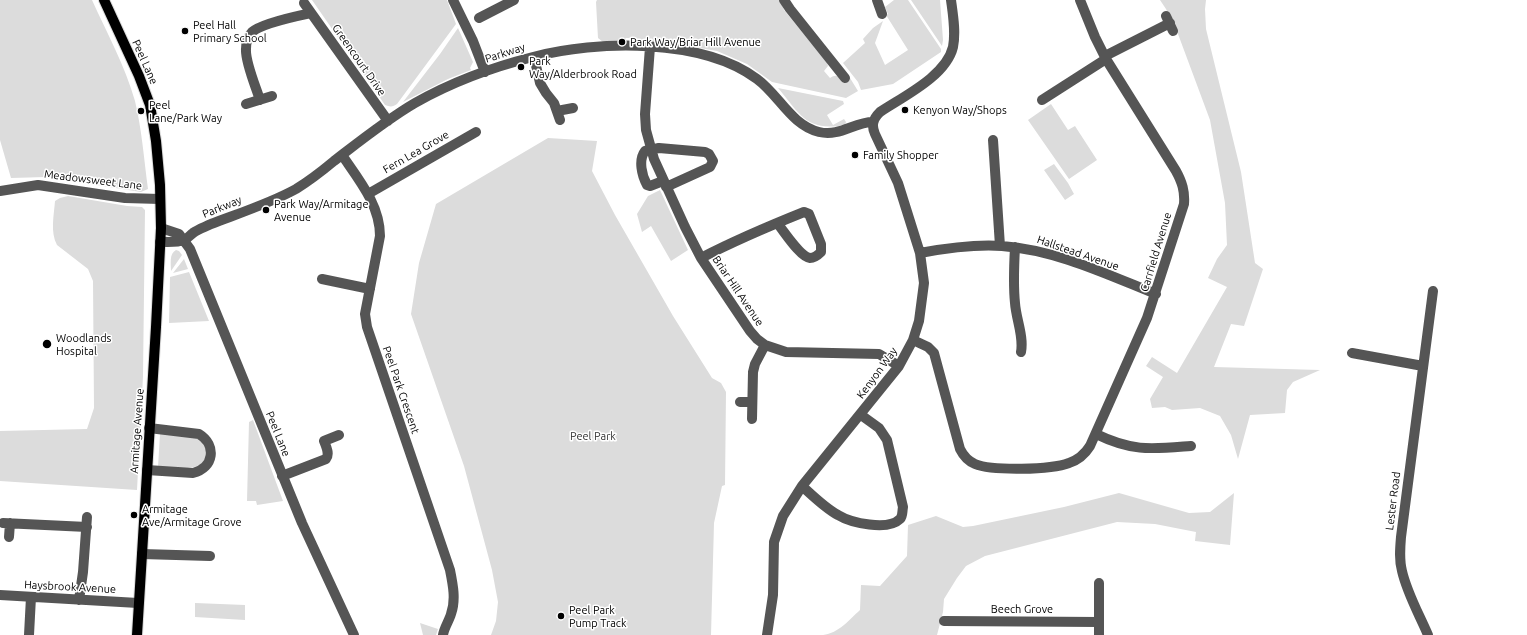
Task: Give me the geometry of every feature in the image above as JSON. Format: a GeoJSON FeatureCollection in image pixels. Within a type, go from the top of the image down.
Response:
{"type":"FeatureCollection","features":[{"type":"Feature","properties":{"kind":"main road","name":"Peel Lane"},"geometry":{"type":"LineString","coordinates":[[104,0],[139,76],[150,105],[156,142],[161,228]]}},
{"type":"Feature","properties":{"kind":"main road","name":"Armitage Avenue"},"geometry":{"type":"LineString","coordinates":[[137,635],[161,228]]}},
{"type":"Feature","properties":{"kind":"street"},"geometry":{"type":"LineString","coordinates":[[453,0],[473,41],[485,72]]}},
{"type":"Feature","properties":{"kind":"street"},"geometry":{"type":"LineString","coordinates":[[479,18],[495,15],[514,0]]}},
{"type":"Feature","properties":{"kind":"street"},"geometry":{"type":"LineString","coordinates":[[784,0],[833,70],[845,78]]}},
{"type":"Feature","properties":{"kind":"street"},"geometry":{"type":"LineString","coordinates":[[877,0],[882,14]]}},
{"type":"Feature","properties":{"kind":"street"},"geometry":{"type":"LineString","coordinates":[[873,122],[880,112],[934,76],[947,61],[951,53],[954,38],[951,0]]}},
{"type":"Feature","properties":{"kind":"street","name":"Carrfield Avenue"},"geometry":{"type":"LineString","coordinates":[[913,340],[928,347],[934,353],[962,454],[970,461],[988,467],[1017,465],[1061,465],[1069,463],[1087,451],[1141,334],[1156,294],[1184,204],[1185,194],[1184,188],[1176,171],[1105,57],[1080,0]]}},
{"type":"Feature","properties":{"kind":"street","name":"Greencourt Drive"},"geometry":{"type":"LineString","coordinates":[[304,3],[388,121]]}},
{"type":"Feature","properties":{"kind":"street"},"geometry":{"type":"LineString","coordinates":[[260,100],[246,50],[247,40],[253,31],[262,26],[311,13]]}},
{"type":"Feature","properties":{"kind":"street"},"geometry":{"type":"LineString","coordinates":[[1048,99],[1105,57],[1170,23]]}},
{"type":"Feature","properties":{"kind":"street","name":"Parkway"},"geometry":{"type":"LineString","coordinates":[[184,240],[198,230],[295,190],[388,121],[435,93],[485,72],[534,57],[572,50],[598,47],[650,47],[703,54],[723,60],[740,68],[769,88],[797,121],[813,130],[821,133],[832,133],[847,130],[862,123],[873,122]]}},
{"type":"Feature","properties":{"kind":"street","name":"Briar Hill Avenue"},"geometry":{"type":"LineString","coordinates":[[650,47],[645,114],[650,149],[665,184],[701,258],[750,331],[765,345],[786,352],[879,354],[899,366]]}},
{"type":"Feature","properties":{"kind":"street"},"geometry":{"type":"LineString","coordinates":[[534,57],[540,83],[554,103],[558,116],[573,108]]}},
{"type":"Feature","properties":{"kind":"street"},"geometry":{"type":"LineString","coordinates":[[246,104],[272,96]]}},
{"type":"Feature","properties":{"kind":"street","name":"Fern Lea Grove"},"geometry":{"type":"LineString","coordinates":[[368,194],[477,134],[470,122]]}},
{"type":"Feature","properties":{"kind":"street","name":"Kenyon Way"},"geometry":{"type":"LineString","coordinates":[[767,635],[773,595],[774,542],[783,516],[802,486],[861,415],[899,366],[913,340],[919,321],[923,296],[923,269],[920,253],[898,183],[875,134],[872,126],[873,122]]}},
{"type":"Feature","properties":{"kind":"street"},"geometry":{"type":"LineString","coordinates":[[993,140],[990,151],[1000,246]]}},
{"type":"Feature","properties":{"kind":"street"},"geometry":{"type":"LineString","coordinates":[[659,148],[706,152],[711,156],[713,161],[710,167],[665,184],[650,186],[647,185],[642,174],[642,154],[650,149],[659,148]]}},
{"type":"Feature","properties":{"kind":"street","name":"Peel Park Crescent"},"geometry":{"type":"LineString","coordinates":[[342,155],[368,194],[378,217],[380,236],[365,314],[367,327],[450,570],[454,586],[452,613],[443,635]]}},
{"type":"Feature","properties":{"kind":"street","name":"Meadowsweet Lane"},"geometry":{"type":"LineString","coordinates":[[0,191],[38,185],[125,198],[160,199]]}},
{"type":"Feature","properties":{"kind":"street"},"geometry":{"type":"LineString","coordinates":[[701,258],[722,247],[777,223],[804,212],[807,212],[821,244],[821,252],[815,257],[810,258],[806,256],[800,252],[777,223]]}},
{"type":"Feature","properties":{"kind":"street","name":"Peel Lane"},"geometry":{"type":"LineString","coordinates":[[161,228],[175,231],[179,234],[192,254],[282,476],[354,635]]}},
{"type":"Feature","properties":{"kind":"street"},"geometry":{"type":"LineString","coordinates":[[160,242],[184,240]]}},
{"type":"Feature","properties":{"kind":"street","name":"Hallstead Avenue"},"geometry":{"type":"LineString","coordinates":[[920,253],[958,247],[1000,246],[1044,252],[1156,294]]}},
{"type":"Feature","properties":{"kind":"street"},"geometry":{"type":"LineString","coordinates":[[1015,247],[1014,291],[1022,344],[1021,352]]}},
{"type":"Feature","properties":{"kind":"street"},"geometry":{"type":"LineString","coordinates":[[322,279],[370,289]]}},
{"type":"Feature","properties":{"kind":"street","name":"Lester Road"},"geometry":{"type":"LineString","coordinates":[[1428,635],[1405,583],[1401,570],[1400,558],[1401,537],[1433,291]]}},
{"type":"Feature","properties":{"kind":"street"},"geometry":{"type":"LineString","coordinates":[[752,419],[752,381],[755,364],[765,345]]}},
{"type":"Feature","properties":{"kind":"street"},"geometry":{"type":"LineString","coordinates":[[1352,353],[1423,366]]}},
{"type":"Feature","properties":{"kind":"street"},"geometry":{"type":"LineString","coordinates":[[740,402],[752,402]]}},
{"type":"Feature","properties":{"kind":"street"},"geometry":{"type":"LineString","coordinates":[[802,486],[838,515],[852,522],[889,524],[899,519],[902,513],[902,507],[888,440],[879,428],[861,415]]}},
{"type":"Feature","properties":{"kind":"street"},"geometry":{"type":"LineString","coordinates":[[147,470],[193,473],[205,468],[211,456],[208,442],[199,434],[149,428]]}},
{"type":"Feature","properties":{"kind":"street"},"geometry":{"type":"LineString","coordinates":[[1096,434],[1112,442],[1134,448],[1150,449],[1191,446]]}},
{"type":"Feature","properties":{"kind":"street"},"geometry":{"type":"LineString","coordinates":[[282,476],[326,459],[328,453],[324,440],[339,435]]}},
{"type":"Feature","properties":{"kind":"street"},"geometry":{"type":"LineString","coordinates":[[9,537],[6,523],[87,522],[79,600]]}},
{"type":"Feature","properties":{"kind":"street"},"geometry":{"type":"LineString","coordinates":[[142,554],[210,556]]}},
{"type":"Feature","properties":{"kind":"street"},"geometry":{"type":"LineString","coordinates":[[1099,583],[1099,635]]}},
{"type":"Feature","properties":{"kind":"street","name":"Haysbrook Avenue"},"geometry":{"type":"LineString","coordinates":[[0,595],[138,603]]}},
{"type":"Feature","properties":{"kind":"street"},"geometry":{"type":"LineString","coordinates":[[28,635],[31,597]]}},
{"type":"Feature","properties":{"kind":"street","name":"Beech Grove"},"geometry":{"type":"LineString","coordinates":[[944,620],[1099,622]]}},
{"type":"Feature","properties":{"kind":"green space"},"geometry":{"type":"Polygon","coordinates":[[[0,0],[92,0],[121,62],[135,101],[148,189],[141,192],[46,177],[11,178],[0,140],[0,0]]]}},
{"type":"Feature","properties":{"kind":"green space"},"geometry":{"type":"Polygon","coordinates":[[[312,0],[447,0],[456,24],[397,104],[388,106],[385,105],[312,0]]]}},
{"type":"Feature","properties":{"kind":"green space"},"geometry":{"type":"Polygon","coordinates":[[[597,0],[780,0],[784,10],[827,62],[828,66],[824,71],[830,78],[836,76],[845,82],[850,78],[858,91],[846,98],[772,82],[747,64],[717,51],[666,42],[636,41],[633,38],[626,38],[623,41],[603,42],[598,38],[597,0]]]}},
{"type":"Feature","properties":{"kind":"green space"},"geometry":{"type":"Polygon","coordinates":[[[894,0],[908,0],[941,49],[941,52],[893,84],[861,90],[858,82],[843,63],[865,43],[863,39],[873,28],[883,21],[875,43],[885,65],[908,50],[886,15],[888,14],[885,7],[894,0]]]}},
{"type":"Feature","properties":{"kind":"green space"},"geometry":{"type":"Polygon","coordinates":[[[911,0],[940,0],[943,40],[942,46],[911,0]]]}},
{"type":"Feature","properties":{"kind":"green space"},"geometry":{"type":"Polygon","coordinates":[[[1160,0],[1206,0],[1206,29],[1241,172],[1255,263],[1263,269],[1244,326],[1231,324],[1214,367],[1320,370],[1293,382],[1287,390],[1285,413],[1250,415],[1238,459],[1231,435],[1220,416],[1200,408],[1172,410],[1165,407],[1152,408],[1150,399],[1163,377],[1146,366],[1152,357],[1177,373],[1227,287],[1208,278],[1217,259],[1227,245],[1225,203],[1210,120],[1178,34],[1160,0]]]}},
{"type":"Feature","properties":{"kind":"green space"},"geometry":{"type":"Polygon","coordinates":[[[458,28],[473,62],[470,68],[471,70],[448,79],[403,102],[440,54],[458,28]]]}},
{"type":"Feature","properties":{"kind":"green space"},"geometry":{"type":"Polygon","coordinates":[[[778,88],[843,101],[844,104],[827,115],[833,125],[844,119],[846,122],[845,125],[821,126],[812,123],[799,113],[778,88]]]}},
{"type":"Feature","properties":{"kind":"green space"},"geometry":{"type":"Polygon","coordinates":[[[1051,104],[1068,130],[1075,126],[1097,160],[1069,179],[1028,120],[1051,104]]]}},
{"type":"Feature","properties":{"kind":"green space","name":"Peel Park"},"geometry":{"type":"Polygon","coordinates":[[[548,138],[597,141],[592,171],[615,215],[673,316],[712,378],[721,383],[726,392],[725,485],[722,486],[714,523],[711,635],[491,635],[496,621],[498,602],[492,570],[464,466],[411,314],[419,263],[436,204],[548,138]]]}},
{"type":"Feature","properties":{"kind":"green space"},"geometry":{"type":"Polygon","coordinates":[[[1054,164],[1074,194],[1065,200],[1044,170],[1054,164]]]}},
{"type":"Feature","properties":{"kind":"green space"},"geometry":{"type":"Polygon","coordinates":[[[660,190],[688,250],[671,261],[651,226],[642,232],[637,214],[648,196],[660,190]]]}},
{"type":"Feature","properties":{"kind":"green space"},"geometry":{"type":"Polygon","coordinates":[[[68,196],[127,206],[142,207],[145,210],[143,376],[137,490],[0,481],[0,431],[87,429],[94,408],[93,281],[88,269],[57,245],[54,235],[53,223],[55,201],[68,196]]]}},
{"type":"Feature","properties":{"kind":"green space"},"geometry":{"type":"Polygon","coordinates":[[[176,250],[182,255],[171,271],[171,256],[176,250]]]}},
{"type":"Feature","properties":{"kind":"green space"},"geometry":{"type":"Polygon","coordinates":[[[184,259],[188,269],[173,273],[184,259]]]}},
{"type":"Feature","properties":{"kind":"green space"},"geometry":{"type":"Polygon","coordinates":[[[189,272],[209,321],[169,323],[170,277],[189,272]]]}},
{"type":"Feature","properties":{"kind":"green space"},"geometry":{"type":"Polygon","coordinates":[[[253,420],[283,501],[257,505],[256,501],[247,501],[249,422],[253,420]]]}},
{"type":"Feature","properties":{"kind":"green space"},"geometry":{"type":"Polygon","coordinates":[[[160,434],[186,434],[199,438],[205,447],[206,456],[204,462],[191,468],[158,467],[160,434]]]}},
{"type":"Feature","properties":{"kind":"green space"},"geometry":{"type":"Polygon","coordinates":[[[1119,493],[1189,513],[1210,512],[1234,493],[1230,545],[1195,541],[1196,532],[1155,524],[1117,522],[985,556],[966,566],[944,599],[943,612],[937,635],[823,635],[839,629],[860,610],[861,585],[880,586],[907,556],[908,525],[936,516],[963,527],[973,526],[1064,507],[1119,493]]]}},
{"type":"Feature","properties":{"kind":"green space"},"geometry":{"type":"Polygon","coordinates":[[[195,603],[245,605],[245,620],[195,617],[195,603]]]}},
{"type":"Feature","properties":{"kind":"green space"},"geometry":{"type":"Polygon","coordinates":[[[420,623],[438,629],[436,635],[423,635],[420,623]]]}},
{"type":"Feature","properties":{"kind":"place","name":"Peel Hall Primary School"},"geometry":{"type":"Point","coordinates":[185,31]}},
{"type":"Feature","properties":{"kind":"place","name":"Park Way/Briar Hill Avenue"},"geometry":{"type":"Point","coordinates":[622,42]}},
{"type":"Feature","properties":{"kind":"place","name":"Park Way/Alderbrook Road"},"geometry":{"type":"Point","coordinates":[521,67]}},
{"type":"Feature","properties":{"kind":"place","name":"Kenyon Way/Shops"},"geometry":{"type":"Point","coordinates":[905,110]}},
{"type":"Feature","properties":{"kind":"place","name":"Peel Lane/Park Way"},"geometry":{"type":"Point","coordinates":[141,111]}},
{"type":"Feature","properties":{"kind":"place","name":"Family Shopper"},"geometry":{"type":"Point","coordinates":[855,155]}},
{"type":"Feature","properties":{"kind":"place","name":"Park Way/Armitage Avenue"},"geometry":{"type":"Point","coordinates":[266,210]}},
{"type":"Feature","properties":{"kind":"place","name":"Woodlands Hospital"},"geometry":{"type":"Point","coordinates":[47,344]}},
{"type":"Feature","properties":{"kind":"place","name":"Armitage Ave/Armitage Grove"},"geometry":{"type":"Point","coordinates":[134,515]}},
{"type":"Feature","properties":{"kind":"place","name":"Peel Park Pump Track"},"geometry":{"type":"Point","coordinates":[561,616]}}]}
